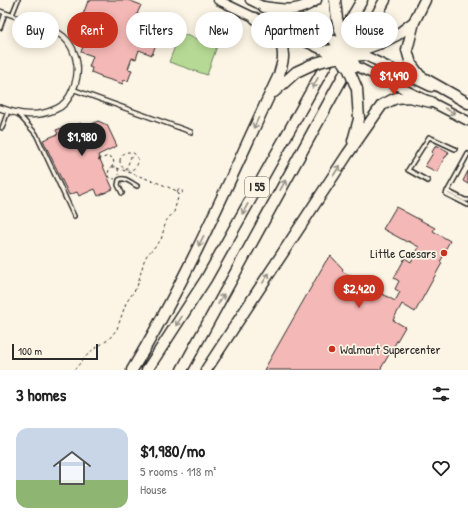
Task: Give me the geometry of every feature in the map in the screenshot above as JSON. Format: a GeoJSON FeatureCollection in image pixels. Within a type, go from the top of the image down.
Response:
{"type":"FeatureCollection","features":[{"type":"Feature","properties":{"kind":"highway"},"geometry":{"type":"LineString","coordinates":[[264,7],[290,11],[305,7],[316,0]]}},
{"type":"Feature","properties":{"kind":"highway"},"geometry":{"type":"LineString","coordinates":[[267,100],[279,86],[296,72],[332,58],[340,48],[342,38],[337,19],[335,0]]}},
{"type":"Feature","properties":{"kind":"highway","name":"I 55"},"geometry":{"type":"LineString","coordinates":[[147,370],[206,279],[362,0]]}},
{"type":"Feature","properties":{"kind":"highway","name":"I 55"},"geometry":{"type":"LineString","coordinates":[[182,370],[384,0]]}},
{"type":"Feature","properties":{"kind":"highway"},"geometry":{"type":"LineString","coordinates":[[425,0],[414,22],[407,50],[411,64],[420,76],[468,104]]}},
{"type":"Feature","properties":{"kind":"highway"},"geometry":{"type":"LineString","coordinates":[[323,50],[340,48],[367,48],[382,43],[397,35],[414,22]]}},
{"type":"Feature","properties":{"kind":"highway"},"geometry":{"type":"LineString","coordinates":[[132,370],[167,308],[207,228],[279,75],[283,57],[282,48]]}},
{"type":"Feature","properties":{"kind":"highway"},"geometry":{"type":"LineString","coordinates":[[340,48],[368,57]]}},
{"type":"Feature","properties":{"kind":"highway"},"geometry":{"type":"LineString","coordinates":[[340,48],[355,66]]}},
{"type":"Feature","properties":{"kind":"highway"},"geometry":{"type":"LineString","coordinates":[[340,48],[356,89],[359,119],[356,134],[347,155]]}},
{"type":"Feature","properties":{"kind":"highway"},"geometry":{"type":"LineString","coordinates":[[206,370],[347,155],[382,105],[396,98],[409,97],[431,102]]}},
{"type":"Feature","properties":{"kind":"main road"},"geometry":{"type":"LineString","coordinates":[[218,0],[251,16]]}},
{"type":"Feature","properties":{"kind":"main road"},"geometry":{"type":"LineString","coordinates":[[250,0],[340,48]]}},
{"type":"Feature","properties":{"kind":"main road"},"geometry":{"type":"LineString","coordinates":[[319,48],[323,50]]}},
{"type":"Feature","properties":{"kind":"main road"},"geometry":{"type":"LineString","coordinates":[[368,57],[468,104]]}},
{"type":"Feature","properties":{"kind":"main road"},"geometry":{"type":"LineString","coordinates":[[355,66],[468,121]]}},
{"type":"Feature","properties":{"kind":"street"},"geometry":{"type":"LineString","coordinates":[[0,108],[19,115],[40,114],[58,109],[67,100],[76,76],[77,65],[75,54],[69,43],[59,34]]}},
{"type":"Feature","properties":{"kind":"lane"},"geometry":{"type":"LineString","coordinates":[[13,12],[18,0]]}},
{"type":"Feature","properties":{"kind":"lane"},"geometry":{"type":"LineString","coordinates":[[0,11],[12,15]]}},
{"type":"Feature","properties":{"kind":"lane"},"geometry":{"type":"LineString","coordinates":[[0,28],[5,13]]}},
{"type":"Feature","properties":{"kind":"lane"},"geometry":{"type":"LineString","coordinates":[[72,89],[191,132]]}},
{"type":"Feature","properties":{"kind":"lane"},"geometry":{"type":"LineString","coordinates":[[2,128],[8,111]]}},
{"type":"Feature","properties":{"kind":"lane"},"geometry":{"type":"LineString","coordinates":[[19,115],[36,134],[74,216]]}},
{"type":"Feature","properties":{"kind":"lane"},"geometry":{"type":"LineString","coordinates":[[428,181],[408,170],[429,138],[455,149]]}},
{"type":"Feature","properties":{"kind":"lane"},"geometry":{"type":"LineString","coordinates":[[468,154],[446,194],[468,206]]}},
{"type":"Feature","properties":{"kind":"lane"},"geometry":{"type":"LineString","coordinates":[[122,193],[118,182],[122,178],[125,178],[129,183],[138,186]]}},
{"type":"Feature","properties":{"kind":"lane"},"geometry":{"type":"LineString","coordinates":[[447,190],[464,200],[468,200]]}},
{"type":"Feature","properties":{"kind":"path"},"geometry":{"type":"LineString","coordinates":[[126,170],[121,164],[121,158],[127,153],[132,153]]}},
{"type":"Feature","properties":{"kind":"path"},"geometry":{"type":"LineString","coordinates":[[126,170],[132,153]]}},
{"type":"Feature","properties":{"kind":"path"},"geometry":{"type":"LineString","coordinates":[[126,170],[132,170],[137,164],[136,156],[132,153]]}},
{"type":"Feature","properties":{"kind":"path"},"geometry":{"type":"LineString","coordinates":[[98,160],[106,156],[112,157],[115,162],[109,170],[108,174],[110,178],[114,179],[119,175],[117,168]]}},
{"type":"Feature","properties":{"kind":"path"},"geometry":{"type":"LineString","coordinates":[[74,370],[90,352],[109,339],[117,330],[126,303],[137,287],[146,257],[161,240],[166,220],[174,212],[179,194],[181,194],[182,191],[180,189],[177,191],[126,170],[112,168]]}},
{"type":"Feature","properties":{"kind":"green space"},"geometry":{"type":"Polygon","coordinates":[[[187,35],[195,38],[195,48],[216,48],[207,75],[169,62],[174,48],[187,48],[187,35]]]}},
{"type":"Feature","properties":{"kind":"building"},"geometry":{"type":"Polygon","coordinates":[[[90,0],[128,0],[141,5],[138,12],[126,12],[126,48],[155,48],[152,55],[139,50],[136,59],[132,58],[128,69],[132,70],[128,81],[124,80],[123,84],[91,72],[92,68],[89,67],[93,56],[81,52],[82,48],[118,48],[118,12],[84,12],[88,1],[90,2],[90,0]]]}},
{"type":"Feature","properties":{"kind":"building"},"geometry":{"type":"Polygon","coordinates":[[[98,121],[107,125],[117,146],[98,155],[113,189],[98,196],[95,189],[79,196],[77,192],[69,195],[43,140],[58,134],[56,130],[65,127],[67,130],[81,123],[84,128],[98,121]]]}},
{"type":"Feature","properties":{"kind":"building"},"geometry":{"type":"Polygon","coordinates":[[[436,145],[449,152],[437,172],[425,166],[436,145]]]}},
{"type":"Feature","properties":{"kind":"building"},"geometry":{"type":"Polygon","coordinates":[[[468,171],[468,184],[463,181],[468,171]]]}},
{"type":"Feature","properties":{"kind":"building"},"geometry":{"type":"Polygon","coordinates":[[[396,207],[435,228],[433,231],[450,241],[440,262],[442,263],[415,312],[402,304],[393,320],[405,327],[380,370],[264,370],[326,261],[331,256],[343,269],[342,271],[395,301],[400,292],[395,289],[399,281],[394,278],[405,258],[411,262],[419,247],[383,229],[396,207]]]}},
{"type":"Feature","properties":{"kind":"place","name":"Little Caesars"},"geometry":{"type":"Point","coordinates":[444,253]}},
{"type":"Feature","properties":{"kind":"place","name":"Walmart Supercenter"},"geometry":{"type":"Point","coordinates":[332,349]}}]}
